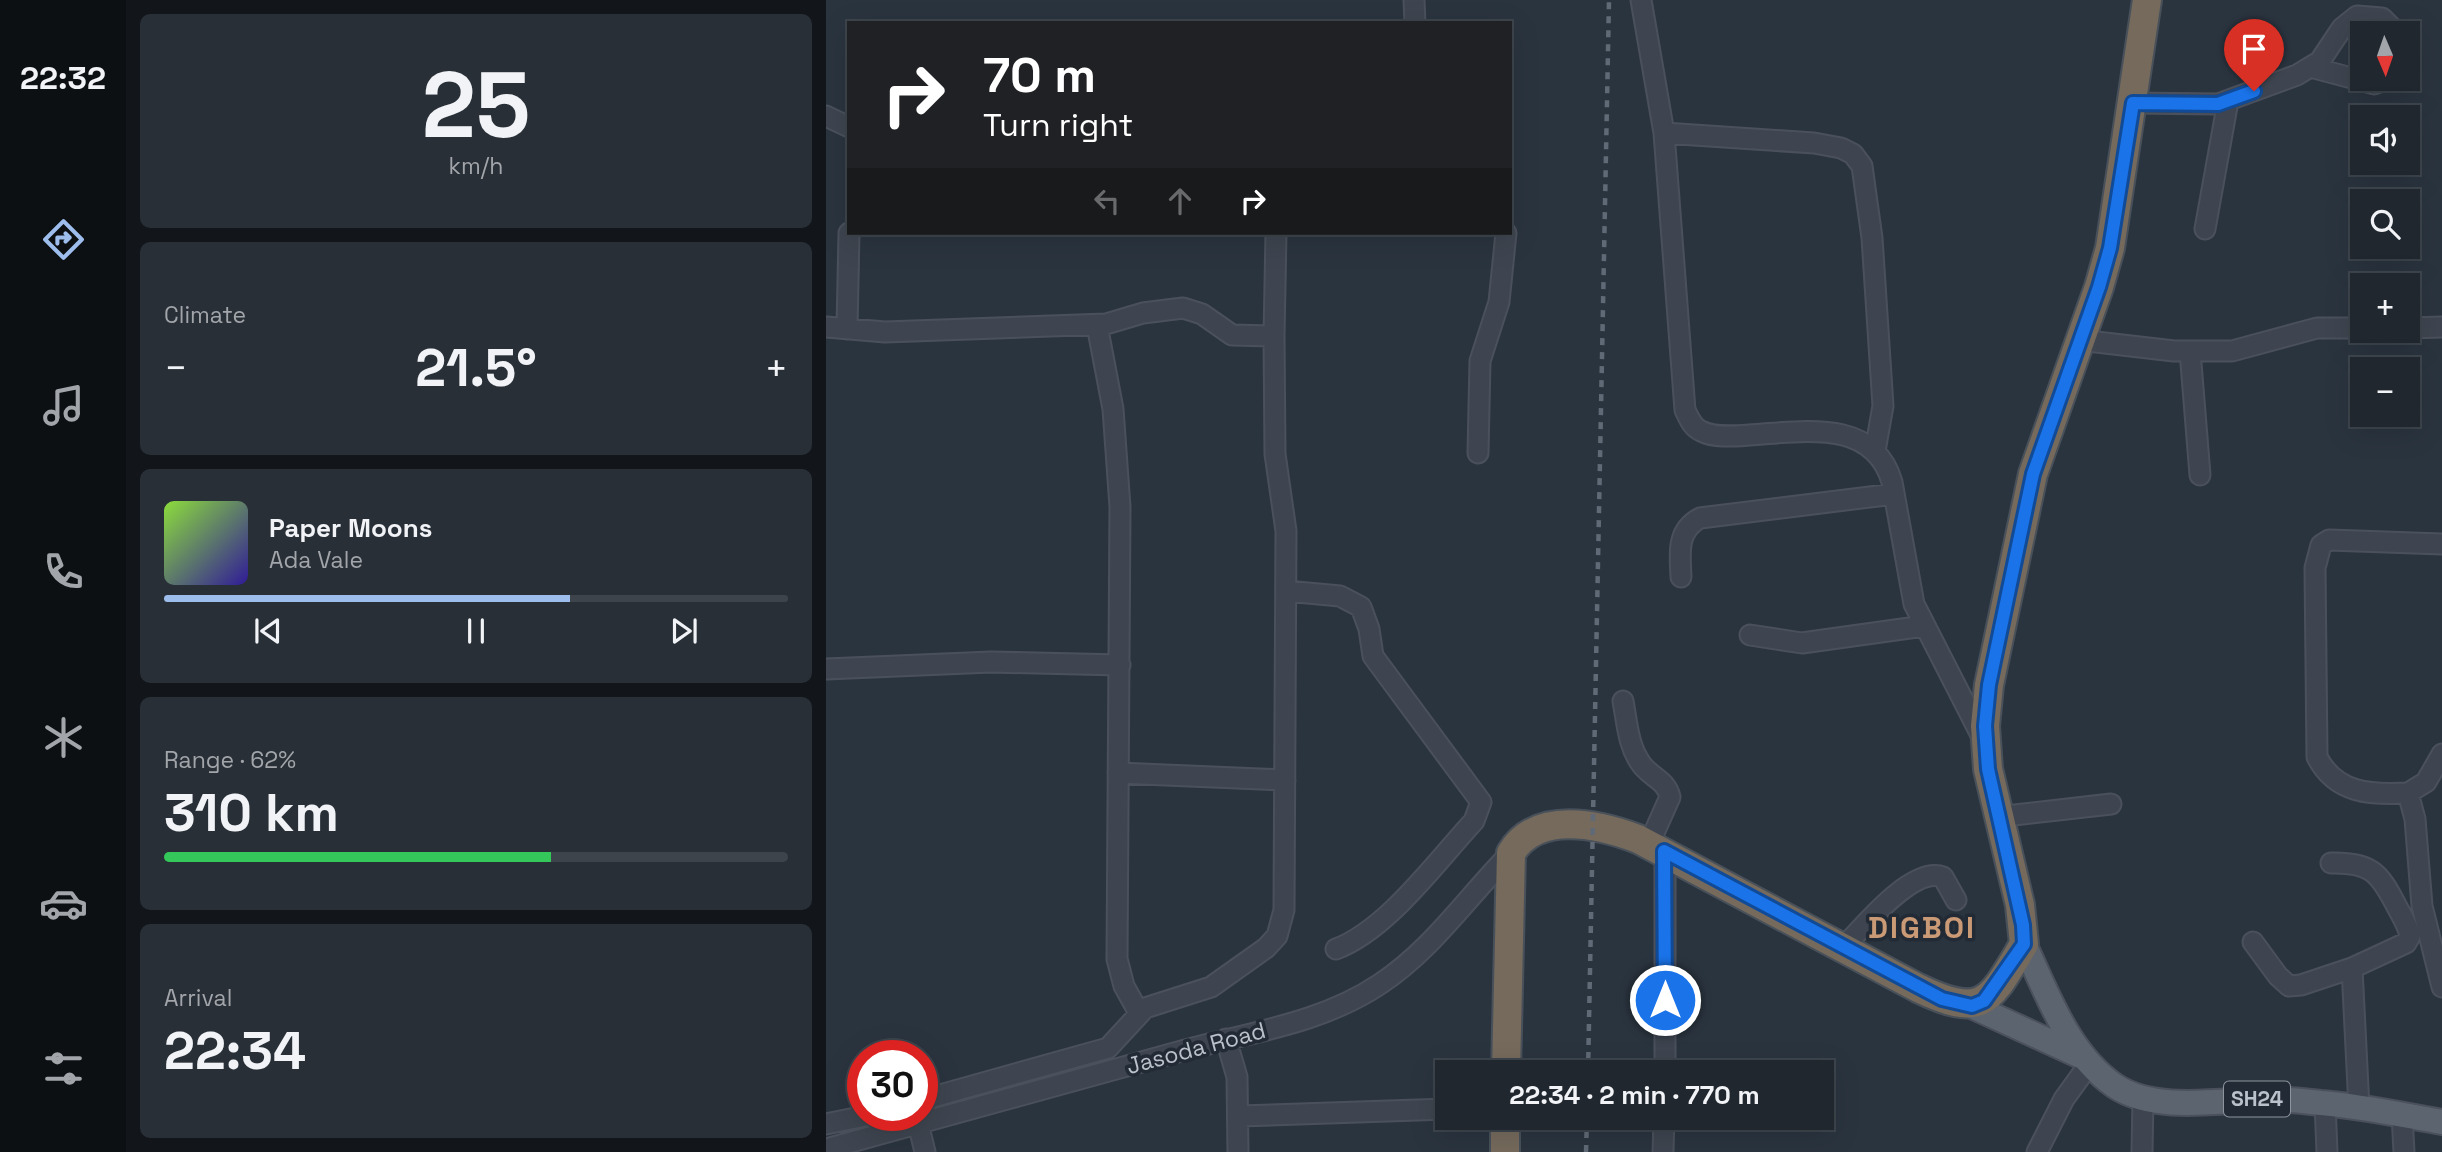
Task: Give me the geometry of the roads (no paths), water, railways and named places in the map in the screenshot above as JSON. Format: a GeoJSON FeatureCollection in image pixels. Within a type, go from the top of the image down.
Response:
{"type":"FeatureCollection","features":[{"type":"Feature","properties":{"kind":"highway"},"geometry":{"type":"LineString","coordinates":[[1506,1060],[1511,853],[1519,839],[1530,831],[1558,826],[1593,826],[1619,832],[1657,847],[1942,999],[1972,1006],[1984,1001],[2024,944],[2020,905],[1997,817],[1986,745],[1989,685],[2033,474],[2110,248],[2149,2]]}},
{"type":"Feature","properties":{"kind":"highway"},"geometry":{"type":"LineString","coordinates":[[1505,1130],[1505,1152]]}},
{"type":"Feature","properties":{"kind":"main road","name":"SH24"},"geometry":{"type":"LineString","coordinates":[[2024,944],[2057,1014],[2087,1060],[2115,1085],[2143,1098],[2325,1103],[2442,1122]]}},
{"type":"Feature","properties":{"kind":"main road","name":"SH24"},"geometry":{"type":"LineString","coordinates":[[1972,1006],[2087,1060]]}},
{"type":"Feature","properties":{"kind":"street"},"geometry":{"type":"LineString","coordinates":[[1414,0],[1415,21]]}},
{"type":"Feature","properties":{"kind":"street"},"geometry":{"type":"LineString","coordinates":[[1641,0],[1664,133],[1672,216],[1682,391],[1685,410],[1691,423],[1701,431],[1717,435],[1817,431],[1841,433],[1860,439],[1875,452],[1887,467],[1907,577],[1924,626],[1986,745]]}},
{"type":"Feature","properties":{"kind":"street"},"geometry":{"type":"LineString","coordinates":[[2351,21],[2357,16],[2382,18],[2385,21]]}},
{"type":"Feature","properties":{"kind":"street"},"geometry":{"type":"LineString","coordinates":[[2133,103],[2197,105],[2228,101],[2314,68],[2342,28],[2350,22]]}},
{"type":"Feature","properties":{"kind":"street"},"geometry":{"type":"LineString","coordinates":[[2314,68],[2350,79]]}},
{"type":"Feature","properties":{"kind":"street"},"geometry":{"type":"LineString","coordinates":[[2205,229],[2228,101]]}},
{"type":"Feature","properties":{"kind":"street"},"geometry":{"type":"LineString","coordinates":[[826,116],[847,126]]}},
{"type":"Feature","properties":{"kind":"street"},"geometry":{"type":"LineString","coordinates":[[1664,133],[1841,148],[1853,154],[1862,166],[1872,238],[1883,406],[1875,452]]}},
{"type":"Feature","properties":{"kind":"street"},"geometry":{"type":"LineString","coordinates":[[847,329],[849,235]]}},
{"type":"Feature","properties":{"kind":"street"},"geometry":{"type":"LineString","coordinates":[[938,1096],[1098,1052],[1119,1039],[1139,1013],[1158,1003],[1187,997],[1211,988],[1266,948],[1277,936],[1284,910],[1286,531],[1276,454],[1276,235]]}},
{"type":"Feature","properties":{"kind":"street"},"geometry":{"type":"LineString","coordinates":[[1478,453],[1480,362],[1499,302],[1506,235]]}},
{"type":"Feature","properties":{"kind":"street"},"geometry":{"type":"LineString","coordinates":[[826,327],[885,332],[1097,325],[1166,309],[1183,308],[1202,314],[1232,335],[1274,336]]}},
{"type":"Feature","properties":{"kind":"street"},"geometry":{"type":"LineString","coordinates":[[1097,325],[1113,409],[1118,462],[1120,665],[1116,959],[1124,986],[1139,1013]]}},
{"type":"Feature","properties":{"kind":"street"},"geometry":{"type":"LineString","coordinates":[[2420,328],[2442,327]]}},
{"type":"Feature","properties":{"kind":"street"},"geometry":{"type":"LineString","coordinates":[[2079,340],[2190,351],[2232,351],[2317,328],[2350,328]]}},
{"type":"Feature","properties":{"kind":"street"},"geometry":{"type":"LineString","coordinates":[[2190,351],[2200,475]]}},
{"type":"Feature","properties":{"kind":"street"},"geometry":{"type":"LineString","coordinates":[[1681,578],[1682,538],[1687,528],[1700,518],[1894,494]]}},
{"type":"Feature","properties":{"kind":"street"},"geometry":{"type":"LineString","coordinates":[[2442,544],[2329,540],[2321,545],[2315,568],[2317,757],[2324,769],[2344,786],[2364,793],[2409,793],[2426,782],[2442,754]]}},
{"type":"Feature","properties":{"kind":"street"},"geometry":{"type":"LineString","coordinates":[[1286,591],[1340,596],[1361,607],[1369,629],[1373,656],[1481,802],[1474,821],[1379,924],[1356,941],[1336,948]]}},
{"type":"Feature","properties":{"kind":"street"},"geometry":{"type":"LineString","coordinates":[[1750,635],[1802,643],[1924,626]]}},
{"type":"Feature","properties":{"kind":"street"},"geometry":{"type":"LineString","coordinates":[[826,669],[991,662],[1120,665]]}},
{"type":"Feature","properties":{"kind":"street"},"geometry":{"type":"LineString","coordinates":[[1623,701],[1634,751],[1648,772],[1664,783],[1670,797],[1657,847],[1665,1060]]}},
{"type":"Feature","properties":{"kind":"street"},"geometry":{"type":"LineString","coordinates":[[1118,773],[1285,780]]}},
{"type":"Feature","properties":{"kind":"street"},"geometry":{"type":"LineString","coordinates":[[2409,793],[2415,819],[2422,906],[2442,987]]}},
{"type":"Feature","properties":{"kind":"street"},"geometry":{"type":"LineString","coordinates":[[1997,817],[2111,804]]}},
{"type":"Feature","properties":{"kind":"street","name":"Jasoda Road"},"geometry":{"type":"LineString","coordinates":[[938,1118],[1226,1039],[1305,1021],[1338,1008],[1381,984],[1439,934],[1483,881],[1511,853]]}},
{"type":"Feature","properties":{"kind":"street"},"geometry":{"type":"LineString","coordinates":[[2253,942],[2278,976],[2289,986],[2301,985],[2352,968],[2406,943],[2410,932],[2384,882],[2375,872],[2364,866],[2331,863]]}},
{"type":"Feature","properties":{"kind":"street"},"geometry":{"type":"LineString","coordinates":[[1844,947],[1900,890],[1924,879],[1934,875],[1943,877],[1956,900]]}},
{"type":"Feature","properties":{"kind":"street"},"geometry":{"type":"LineString","coordinates":[[2352,968],[2359,1108]]}},
{"type":"Feature","properties":{"kind":"street"},"geometry":{"type":"LineString","coordinates":[[1226,1039],[1237,1077],[1238,1152]]}},
{"type":"Feature","properties":{"kind":"street"},"geometry":{"type":"LineString","coordinates":[[2037,1152],[2087,1060]]}},
{"type":"Feature","properties":{"kind":"street"},"geometry":{"type":"LineString","coordinates":[[2142,1152],[2143,1098]]}},
{"type":"Feature","properties":{"kind":"street"},"geometry":{"type":"LineString","coordinates":[[2325,1103],[2327,1152]]}},
{"type":"Feature","properties":{"kind":"street"},"geometry":{"type":"LineString","coordinates":[[1239,1116],[1435,1109]]}},
{"type":"Feature","properties":{"kind":"street"},"geometry":{"type":"LineString","coordinates":[[2402,1115],[2404,1152]]}},
{"type":"Feature","properties":{"kind":"street"},"geometry":{"type":"LineString","coordinates":[[826,1124],[847,1120]]}},
{"type":"Feature","properties":{"kind":"street"},"geometry":{"type":"LineString","coordinates":[[1664,1130],[1664,1152]]}},
{"type":"Feature","properties":{"kind":"street","name":"Jasoda Road"},"geometry":{"type":"LineString","coordinates":[[826,1149],[890,1131]]}},
{"type":"Feature","properties":{"kind":"street"},"geometry":{"type":"LineString","coordinates":[[920,1131],[925,1152]]}},
{"type":"Feature","properties":{"kind":"railway"},"geometry":{"type":"LineString","coordinates":[[1588,1060],[1609,0]]}},
{"type":"Feature","properties":{"kind":"railway"},"geometry":{"type":"LineString","coordinates":[[1586,1152],[1587,1130]]}},
{"type":"Feature","properties":{"kind":"district","name":"DIGBOI"},"geometry":{"type":"Point","coordinates":[1922,928]}}]}
